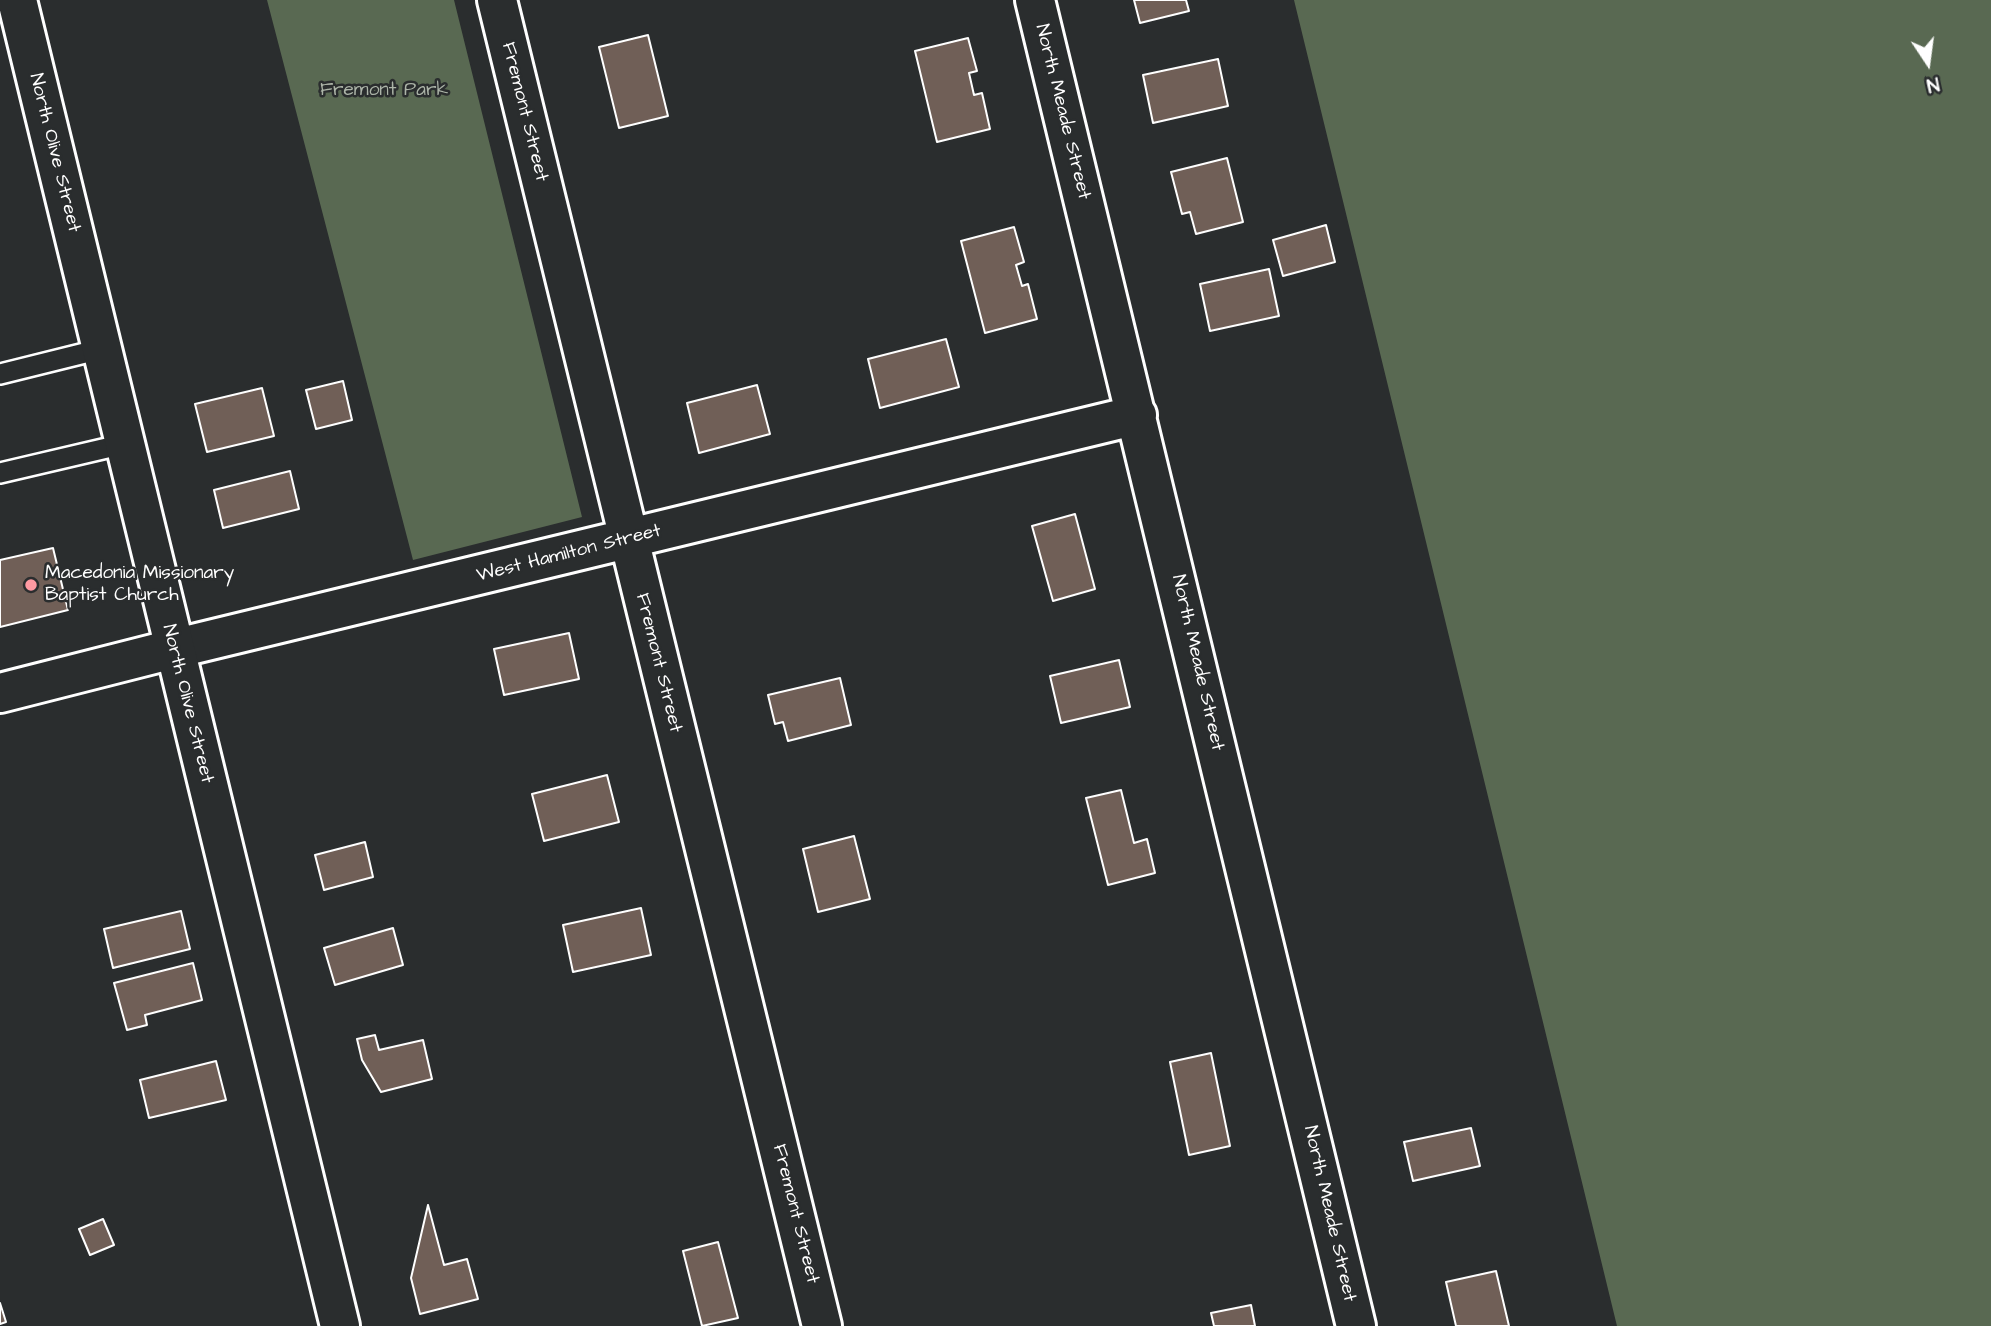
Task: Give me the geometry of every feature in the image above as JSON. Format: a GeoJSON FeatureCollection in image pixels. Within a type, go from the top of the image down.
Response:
{"type":"FeatureCollection","features":[{"type":"Feature","properties":{"kind":"street","name":"North Olive Street"},"geometry":{"type":"LineString","coordinates":[[17,0],[340,1326]]}},
{"type":"Feature","properties":{"kind":"street","name":"Fremont Street"},"geometry":{"type":"LineString","coordinates":[[497,0],[822,1326]]}},
{"type":"Feature","properties":{"kind":"street","name":"North Meade Street"},"geometry":{"type":"LineString","coordinates":[[1035,0],[1356,1326]]}},
{"type":"Feature","properties":{"kind":"street","name":"West Hamilton Street"},"geometry":{"type":"LineString","coordinates":[[0,693],[1137,415]]}},
{"type":"Feature","properties":{"kind":"lane"},"geometry":{"type":"LineString","coordinates":[[0,374],[101,349]]}},
{"type":"Feature","properties":{"kind":"lane"},"geometry":{"type":"LineString","coordinates":[[0,473],[124,444]]}},
{"type":"Feature","properties":{"kind":"green space","name":"Fremont Park"},"geometry":{"type":"Polygon","coordinates":[[[267,0],[454,0],[582,517],[413,560],[267,0]]]}},
{"type":"Feature","properties":{"kind":"green space"},"geometry":{"type":"Polygon","coordinates":[[[1294,0],[1991,0],[1991,1326],[1617,1326],[1294,0]]]}},
{"type":"Feature","properties":{"kind":"building"},"geometry":{"type":"Polygon","coordinates":[[[1134,0],[1186,0],[1189,11],[1140,23],[1134,0]]]}},
{"type":"Feature","properties":{"kind":"building"},"geometry":{"type":"Polygon","coordinates":[[[648,35],[668,116],[619,128],[599,47],[648,35]]]}},
{"type":"Feature","properties":{"kind":"building"},"geometry":{"type":"Polygon","coordinates":[[[968,38],[977,71],[969,73],[974,95],[982,93],[990,129],[937,142],[915,51],[968,38]]]}},
{"type":"Feature","properties":{"kind":"building"},"geometry":{"type":"Polygon","coordinates":[[[1218,59],[1228,106],[1153,123],[1143,75],[1218,59]]]}},
{"type":"Feature","properties":{"kind":"building"},"geometry":{"type":"Polygon","coordinates":[[[1227,158],[1243,222],[1196,234],[1190,212],[1182,214],[1171,172],[1227,158]]]}},
{"type":"Feature","properties":{"kind":"building"},"geometry":{"type":"Polygon","coordinates":[[[1326,225],[1335,262],[1283,276],[1273,240],[1326,225]]]}},
{"type":"Feature","properties":{"kind":"building"},"geometry":{"type":"Polygon","coordinates":[[[1014,227],[1024,262],[1016,265],[1022,286],[1028,284],[1037,319],[985,333],[961,241],[1014,227]]]}},
{"type":"Feature","properties":{"kind":"building"},"geometry":{"type":"Polygon","coordinates":[[[1269,269],[1279,316],[1210,331],[1200,284],[1269,269]]]}},
{"type":"Feature","properties":{"kind":"building"},"geometry":{"type":"Polygon","coordinates":[[[946,339],[959,387],[880,408],[868,359],[946,339]]]}},
{"type":"Feature","properties":{"kind":"building"},"geometry":{"type":"Polygon","coordinates":[[[343,381],[352,420],[316,429],[306,390],[343,381]]]}},
{"type":"Feature","properties":{"kind":"building"},"geometry":{"type":"Polygon","coordinates":[[[757,385],[770,434],[699,453],[687,403],[757,385]]]}},
{"type":"Feature","properties":{"kind":"building"},"geometry":{"type":"Polygon","coordinates":[[[262,388],[274,436],[207,452],[195,404],[262,388]]]}},
{"type":"Feature","properties":{"kind":"building"},"geometry":{"type":"Polygon","coordinates":[[[290,471],[299,509],[223,528],[214,490],[290,471]]]}},
{"type":"Feature","properties":{"kind":"building"},"geometry":{"type":"Polygon","coordinates":[[[1075,514],[1095,589],[1053,601],[1032,526],[1075,514]]]}},
{"type":"Feature","properties":{"kind":"building","name":"Macedonia Missionary Baptist Church"},"geometry":{"type":"Polygon","coordinates":[[[53,548],[68,610],[0,627],[0,560],[53,548]]]}},
{"type":"Feature","properties":{"kind":"building"},"geometry":{"type":"Polygon","coordinates":[[[569,633],[579,679],[504,695],[494,649],[569,633]]]}},
{"type":"Feature","properties":{"kind":"building"},"geometry":{"type":"Polygon","coordinates":[[[1119,660],[1130,707],[1061,723],[1050,676],[1119,660]]]}},
{"type":"Feature","properties":{"kind":"building"},"geometry":{"type":"Polygon","coordinates":[[[840,678],[851,725],[788,741],[783,722],[775,724],[768,695],[840,678]]]}},
{"type":"Feature","properties":{"kind":"building"},"geometry":{"type":"Polygon","coordinates":[[[607,775],[619,822],[544,841],[532,794],[607,775]]]}},
{"type":"Feature","properties":{"kind":"building"},"geometry":{"type":"Polygon","coordinates":[[[1121,790],[1134,843],[1147,839],[1155,873],[1108,885],[1086,798],[1121,790]]]}},
{"type":"Feature","properties":{"kind":"building"},"geometry":{"type":"Polygon","coordinates":[[[854,836],[870,899],[818,912],[803,849],[854,836]]]}},
{"type":"Feature","properties":{"kind":"building"},"geometry":{"type":"Polygon","coordinates":[[[365,842],[373,877],[324,890],[315,855],[365,842]]]}},
{"type":"Feature","properties":{"kind":"building"},"geometry":{"type":"Polygon","coordinates":[[[641,908],[651,955],[573,972],[563,925],[641,908]]]}},
{"type":"Feature","properties":{"kind":"building"},"geometry":{"type":"Polygon","coordinates":[[[181,911],[190,949],[113,968],[104,929],[181,911]]]}},
{"type":"Feature","properties":{"kind":"building"},"geometry":{"type":"Polygon","coordinates":[[[393,928],[403,965],[335,985],[324,948],[393,928]]]}},
{"type":"Feature","properties":{"kind":"building"},"geometry":{"type":"Polygon","coordinates":[[[193,963],[202,1000],[145,1015],[147,1025],[127,1030],[114,983],[193,963]]]}},
{"type":"Feature","properties":{"kind":"building"},"geometry":{"type":"Polygon","coordinates":[[[375,1035],[379,1050],[423,1040],[432,1079],[381,1092],[362,1060],[357,1039],[375,1035]]]}},
{"type":"Feature","properties":{"kind":"building"},"geometry":{"type":"Polygon","coordinates":[[[1211,1053],[1230,1146],[1189,1155],[1170,1062],[1211,1053]]]}},
{"type":"Feature","properties":{"kind":"building"},"geometry":{"type":"Polygon","coordinates":[[[216,1061],[226,1100],[149,1118],[140,1080],[216,1061]]]}},
{"type":"Feature","properties":{"kind":"building"},"geometry":{"type":"Polygon","coordinates":[[[1471,1128],[1480,1166],[1413,1181],[1404,1142],[1471,1128]]]}},
{"type":"Feature","properties":{"kind":"building"},"geometry":{"type":"Polygon","coordinates":[[[428,1205],[444,1265],[467,1259],[478,1299],[420,1314],[411,1278],[428,1205]]]}},
{"type":"Feature","properties":{"kind":"building"},"geometry":{"type":"Polygon","coordinates":[[[103,1219],[114,1245],[90,1255],[79,1229],[103,1219]]]}},
{"type":"Feature","properties":{"kind":"building"},"geometry":{"type":"Polygon","coordinates":[[[718,1242],[738,1318],[702,1326],[683,1251],[718,1242]]]}},
{"type":"Feature","properties":{"kind":"building"},"geometry":{"type":"Polygon","coordinates":[[[1496,1271],[1509,1326],[1456,1326],[1446,1282],[1496,1271]]]}},
{"type":"Feature","properties":{"kind":"building"},"geometry":{"type":"Polygon","coordinates":[[[0,1303],[6,1322],[0,1324],[0,1303]]]}},
{"type":"Feature","properties":{"kind":"building"},"geometry":{"type":"Polygon","coordinates":[[[1251,1305],[1255,1326],[1214,1326],[1211,1313],[1251,1305]]]}},
{"type":"Feature","properties":{"kind":"place","name":"Macedonia Missionary Baptist Church"},"geometry":{"type":"Point","coordinates":[31,585]}}]}
